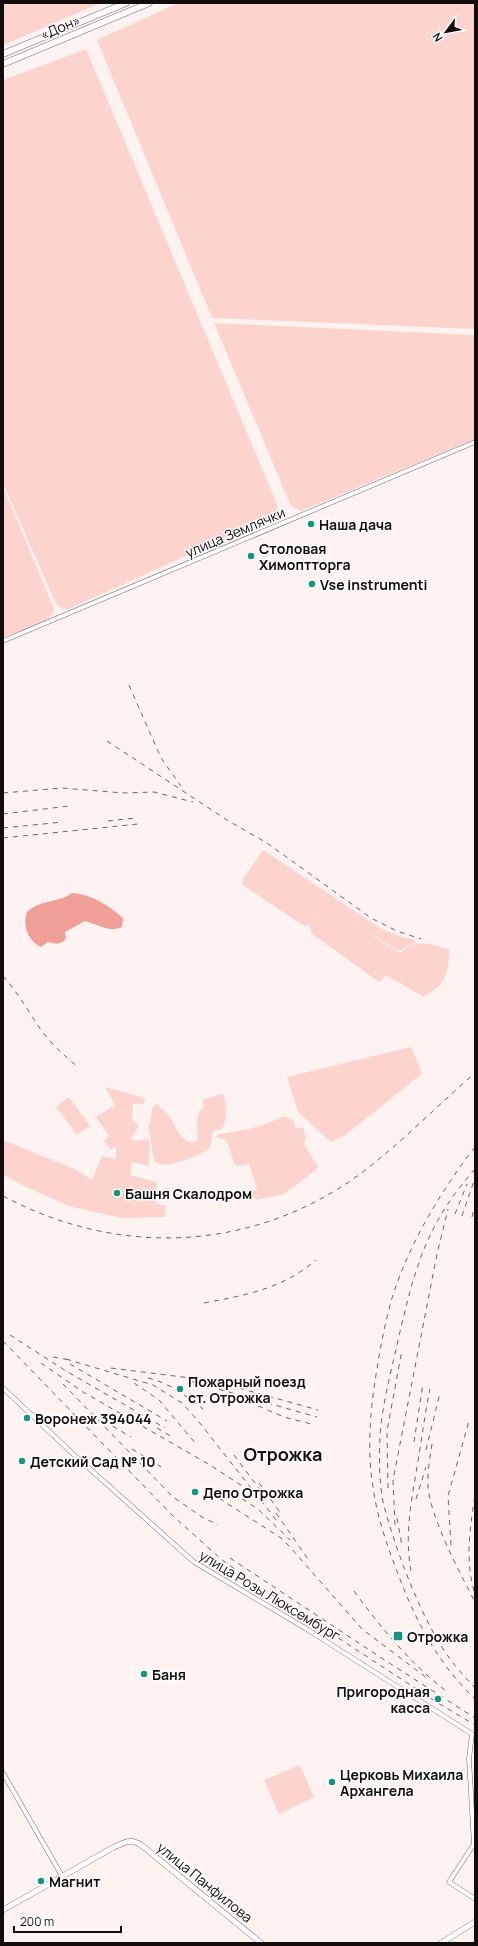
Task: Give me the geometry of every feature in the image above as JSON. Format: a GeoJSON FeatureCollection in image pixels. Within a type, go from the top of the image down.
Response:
{"type":"FeatureCollection","features":[{"type":"Feature","properties":{"kind":"highway","name":"«Дон»"},"geometry":{"type":"LineString","coordinates":[[3,54],[126,3]]}},
{"type":"Feature","properties":{"kind":"highway","name":"«Дон»"},"geometry":{"type":"LineString","coordinates":[[3,64],[149,3]]}},
{"type":"Feature","properties":{"kind":"main road","name":"улица Панфилова"},"geometry":{"type":"LineString","coordinates":[[62,1876],[117,1845],[132,1841],[140,1844],[262,1943]]}},
{"type":"Feature","properties":{"kind":"main road"},"geometry":{"type":"LineString","coordinates":[[3,1910],[62,1876]]}},
{"type":"Feature","properties":{"kind":"main road"},"geometry":{"type":"LineString","coordinates":[[441,1943],[475,1922]]}},
{"type":"Feature","properties":{"kind":"street","name":"улица Землячки"},"geometry":{"type":"LineString","coordinates":[[3,641],[475,442]]}},
{"type":"Feature","properties":{"kind":"street","name":"улица Розы Люксембург"},"geometry":{"type":"LineString","coordinates":[[3,1388],[72,1454],[194,1562],[293,1620],[472,1734],[469,1759],[474,1844],[448,1882],[475,1900]]}},
{"type":"Feature","properties":{"kind":"street"},"geometry":{"type":"LineString","coordinates":[[3,1773],[62,1876]]}},
{"type":"Feature","properties":{"kind":"shaded area"},"geometry":{"type":"Polygon","coordinates":[[[3,3],[101,3],[3,45],[3,3]]]}},
{"type":"Feature","properties":{"kind":"shaded area"},"geometry":{"type":"Polygon","coordinates":[[[178,3],[475,3],[475,329],[212,318],[97,40],[178,3]]]}},
{"type":"Feature","properties":{"kind":"shaded area"},"geometry":{"type":"Polygon","coordinates":[[[86,49],[277,504],[277,513],[272,517],[69,609],[62,609],[56,604],[3,483],[3,80],[86,49]]]}},
{"type":"Feature","properties":{"kind":"shaded area"},"geometry":{"type":"Polygon","coordinates":[[[214,323],[475,335],[475,439],[301,511],[291,506],[214,323]]]}},
{"type":"Feature","properties":{"kind":"shaded area"},"geometry":{"type":"Polygon","coordinates":[[[3,487],[53,606],[54,612],[50,617],[38,624],[3,637],[3,487]]]}},
{"type":"Feature","properties":{"kind":"shaded area"},"geometry":{"type":"Polygon","coordinates":[[[262,851],[265,851],[383,930],[415,940],[415,943],[398,951],[339,912],[399,953],[412,945],[423,943],[450,950],[446,972],[442,982],[432,992],[424,997],[386,975],[379,982],[312,934],[310,926],[325,903],[310,925],[304,926],[243,885],[242,881],[262,851]]]}},
{"type":"Feature","properties":{"kind":"shaded area"},"geometry":{"type":"Polygon","coordinates":[[[72,893],[93,898],[111,909],[123,918],[122,927],[117,929],[108,929],[85,921],[65,932],[66,938],[60,943],[48,942],[41,947],[36,944],[27,932],[25,922],[27,912],[37,905],[67,896],[72,893]]]}},
{"type":"Feature","properties":{"kind":"shaded area"},"geometry":{"type":"Polygon","coordinates":[[[411,1047],[422,1074],[344,1136],[331,1142],[298,1112],[287,1077],[411,1047]]]}},
{"type":"Feature","properties":{"kind":"shaded area"},"geometry":{"type":"Polygon","coordinates":[[[105,1087],[145,1098],[144,1104],[133,1104],[132,1119],[139,1125],[131,1139],[134,1141],[150,1139],[149,1166],[132,1162],[130,1175],[157,1182],[156,1204],[165,1205],[166,1217],[122,1218],[69,1206],[22,1185],[3,1174],[3,1140],[77,1170],[92,1180],[102,1156],[116,1159],[116,1147],[110,1149],[104,1141],[109,1136],[96,1117],[115,1105],[105,1087]]]}},
{"type":"Feature","properties":{"kind":"shaded area"},"geometry":{"type":"Polygon","coordinates":[[[223,1094],[226,1116],[222,1129],[213,1131],[210,1148],[199,1155],[183,1161],[166,1164],[154,1162],[149,1127],[153,1107],[157,1104],[169,1116],[180,1135],[192,1143],[198,1139],[198,1117],[201,1110],[204,1108],[203,1099],[223,1094]]]}},
{"type":"Feature","properties":{"kind":"shaded area"},"geometry":{"type":"Polygon","coordinates":[[[69,1097],[90,1126],[77,1135],[56,1107],[69,1097]]]}},
{"type":"Feature","properties":{"kind":"shaded area"},"geometry":{"type":"Polygon","coordinates":[[[284,1116],[293,1120],[296,1128],[303,1127],[306,1138],[304,1144],[318,1167],[284,1194],[257,1200],[251,1193],[257,1189],[249,1164],[238,1166],[234,1164],[227,1141],[216,1137],[219,1134],[259,1126],[284,1116]]]}},
{"type":"Feature","properties":{"kind":"shaded area"},"geometry":{"type":"Polygon","coordinates":[[[300,1765],[314,1797],[279,1814],[264,1780],[300,1765]]]}},
{"type":"Feature","properties":{"kind":"railway"},"geometry":{"type":"LineString","coordinates":[[129,685],[161,758],[181,786]]}},
{"type":"Feature","properties":{"kind":"railway"},"geometry":{"type":"LineString","coordinates":[[107,741],[227,820],[267,843],[371,918],[397,931],[421,939]]}},
{"type":"Feature","properties":{"kind":"railway"},"geometry":{"type":"LineString","coordinates":[[3,793],[62,788],[123,793],[154,792],[193,802]]}},
{"type":"Feature","properties":{"kind":"railway"},"geometry":{"type":"LineString","coordinates":[[3,814],[69,806]]}},
{"type":"Feature","properties":{"kind":"railway"},"geometry":{"type":"LineString","coordinates":[[108,821],[136,818]]}},
{"type":"Feature","properties":{"kind":"railway"},"geometry":{"type":"LineString","coordinates":[[3,828],[63,822]]}},
{"type":"Feature","properties":{"kind":"railway"},"geometry":{"type":"LineString","coordinates":[[3,838],[138,824]]}},
{"type":"Feature","properties":{"kind":"railway"},"geometry":{"type":"LineString","coordinates":[[3,976],[45,1035],[79,1068]]}},
{"type":"Feature","properties":{"kind":"railway"},"geometry":{"type":"LineString","coordinates":[[3,1196],[44,1215],[86,1228],[129,1236],[172,1238],[215,1234],[257,1225],[298,1210],[338,1189],[356,1177],[391,1149],[475,1073]]}},
{"type":"Feature","properties":{"kind":"railway"},"geometry":{"type":"LineString","coordinates":[[475,1147],[438,1200],[417,1238],[399,1278],[389,1307],[379,1356],[372,1403],[370,1431],[371,1473],[375,1498],[386,1542],[394,1563],[412,1608],[429,1641],[450,1672],[475,1699]]}},
{"type":"Feature","properties":{"kind":"railway"},"geometry":{"type":"LineString","coordinates":[[475,1169],[445,1208],[434,1227],[417,1267],[390,1373],[380,1437],[380,1481],[382,1498],[389,1525],[412,1588],[431,1629],[442,1647],[475,1688]]}},
{"type":"Feature","properties":{"kind":"railway"},"geometry":{"type":"LineString","coordinates":[[462,1216],[475,1178]]}},
{"type":"Feature","properties":{"kind":"railway"},"geometry":{"type":"LineString","coordinates":[[455,1214],[467,1184]]}},
{"type":"Feature","properties":{"kind":"railway"},"geometry":{"type":"LineString","coordinates":[[472,1217],[475,1204]]}},
{"type":"Feature","properties":{"kind":"railway"},"geometry":{"type":"LineString","coordinates":[[395,1525],[393,1480],[437,1254],[448,1209]]}},
{"type":"Feature","properties":{"kind":"railway"},"geometry":{"type":"LineString","coordinates":[[204,1303],[249,1294],[277,1284],[290,1278],[316,1260]]}},
{"type":"Feature","properties":{"kind":"railway"},"geometry":{"type":"LineString","coordinates":[[10,1335],[66,1371],[165,1428]]}},
{"type":"Feature","properties":{"kind":"railway"},"geometry":{"type":"LineString","coordinates":[[3,1341],[173,1516],[221,1559],[251,1581],[438,1703],[475,1725]]}},
{"type":"Feature","properties":{"kind":"railway"},"geometry":{"type":"LineString","coordinates":[[388,1488],[387,1431],[402,1350]]}},
{"type":"Feature","properties":{"kind":"railway"},"geometry":{"type":"LineString","coordinates":[[53,1357],[70,1360]]}},
{"type":"Feature","properties":{"kind":"railway"},"geometry":{"type":"LineString","coordinates":[[66,1359],[153,1385],[182,1403],[199,1422],[277,1521]]}},
{"type":"Feature","properties":{"kind":"railway"},"geometry":{"type":"LineString","coordinates":[[41,1363],[83,1392],[210,1465],[250,1491]]}},
{"type":"Feature","properties":{"kind":"railway"},"geometry":{"type":"LineString","coordinates":[[70,1364],[167,1421]]}},
{"type":"Feature","properties":{"kind":"railway"},"geometry":{"type":"LineString","coordinates":[[111,1368],[214,1381],[318,1410]]}},
{"type":"Feature","properties":{"kind":"railway"},"geometry":{"type":"LineString","coordinates":[[148,1378],[171,1387],[203,1409]]}},
{"type":"Feature","properties":{"kind":"railway"},"geometry":{"type":"LineString","coordinates":[[190,1381],[317,1417]]}},
{"type":"Feature","properties":{"kind":"railway"},"geometry":{"type":"LineString","coordinates":[[134,1383],[159,1400],[196,1444]]}},
{"type":"Feature","properties":{"kind":"railway"},"geometry":{"type":"LineString","coordinates":[[414,1442],[423,1383]]}},
{"type":"Feature","properties":{"kind":"railway"},"geometry":{"type":"LineString","coordinates":[[63,1384],[173,1497],[202,1517],[218,1525]]}},
{"type":"Feature","properties":{"kind":"railway"},"geometry":{"type":"LineString","coordinates":[[411,1571],[408,1543],[410,1516],[413,1489],[430,1389]]}},
{"type":"Feature","properties":{"kind":"railway"},"geometry":{"type":"LineString","coordinates":[[426,1450],[440,1393]]}},
{"type":"Feature","properties":{"kind":"railway"},"geometry":{"type":"LineString","coordinates":[[249,1402],[284,1417],[315,1425]]}},
{"type":"Feature","properties":{"kind":"railway"},"geometry":{"type":"LineString","coordinates":[[104,1421],[131,1437]]}},
{"type":"Feature","properties":{"kind":"railway"},"geometry":{"type":"LineString","coordinates":[[451,1545],[448,1496],[469,1421]]}},
{"type":"Feature","properties":{"kind":"railway"},"geometry":{"type":"LineString","coordinates":[[157,1428],[172,1437]]}},
{"type":"Feature","properties":{"kind":"railway"},"geometry":{"type":"LineString","coordinates":[[432,1444],[428,1476],[430,1500],[447,1546],[475,1602]]}},
{"type":"Feature","properties":{"kind":"railway"},"geometry":{"type":"LineString","coordinates":[[132,1449],[161,1467]]}},
{"type":"Feature","properties":{"kind":"railway"},"geometry":{"type":"LineString","coordinates":[[234,1455],[260,1490]]}},
{"type":"Feature","properties":{"kind":"railway"},"geometry":{"type":"LineString","coordinates":[[416,1499],[426,1467]]}},
{"type":"Feature","properties":{"kind":"railway"},"geometry":{"type":"LineString","coordinates":[[259,1483],[282,1515]]}},
{"type":"Feature","properties":{"kind":"railway"},"geometry":{"type":"LineString","coordinates":[[211,1493],[281,1538],[362,1629],[427,1678]]}},
{"type":"Feature","properties":{"kind":"railway"},"geometry":{"type":"LineString","coordinates":[[474,1591],[471,1579],[469,1543],[475,1495]]}},
{"type":"Feature","properties":{"kind":"railway"},"geometry":{"type":"LineString","coordinates":[[242,1499],[258,1509],[290,1540]]}},
{"type":"Feature","properties":{"kind":"railway"},"geometry":{"type":"LineString","coordinates":[[276,1513],[310,1562]]}},
{"type":"Feature","properties":{"kind":"railway"},"geometry":{"type":"LineString","coordinates":[[397,1518],[402,1546]]}},
{"type":"Feature","properties":{"kind":"railway"},"geometry":{"type":"LineString","coordinates":[[230,1558],[475,1718]]}},
{"type":"Feature","properties":{"kind":"railway"},"geometry":{"type":"LineString","coordinates":[[354,1591],[408,1657],[446,1691]]}},
{"type":"Feature","properties":{"kind":"place","name":"Наша дача"},"geometry":{"type":"Point","coordinates":[311,524]}},
{"type":"Feature","properties":{"kind":"place","name":"Столовая Химоптторга"},"geometry":{"type":"Point","coordinates":[251,556]}},
{"type":"Feature","properties":{"kind":"place","name":"Vse instrumenti"},"geometry":{"type":"Point","coordinates":[312,584]}},
{"type":"Feature","properties":{"kind":"place","name":"Башня Скалодром"},"geometry":{"type":"Point","coordinates":[117,1193]}},
{"type":"Feature","properties":{"kind":"place","name":"Пожарный поезд ст. Отрожка"},"geometry":{"type":"Point","coordinates":[180,1389]}},
{"type":"Feature","properties":{"kind":"place","name":"Воронеж 394044"},"geometry":{"type":"Point","coordinates":[27,1418]}},
{"type":"Feature","properties":{"kind":"place","name":"Детский Сад № 10"},"geometry":{"type":"Point","coordinates":[22,1461]}},
{"type":"Feature","properties":{"kind":"place","name":"Депо Отрожка"},"geometry":{"type":"Point","coordinates":[195,1492]}},
{"type":"Feature","properties":{"kind":"place","name":"Отрожка"},"geometry":{"type":"Point","coordinates":[398,1636]}},
{"type":"Feature","properties":{"kind":"place","name":"Баня"},"geometry":{"type":"Point","coordinates":[144,1674]}},
{"type":"Feature","properties":{"kind":"place","name":"Пригородная касса"},"geometry":{"type":"Point","coordinates":[438,1699]}},
{"type":"Feature","properties":{"kind":"place","name":"Церковь Михаила Архангела"},"geometry":{"type":"Point","coordinates":[332,1782]}},
{"type":"Feature","properties":{"kind":"place","name":"Магнит"},"geometry":{"type":"Point","coordinates":[41,1881]}},
{"type":"Feature","properties":{"kind":"district","name":"Отрожка"},"geometry":{"type":"Point","coordinates":[283,1454]}}]}
